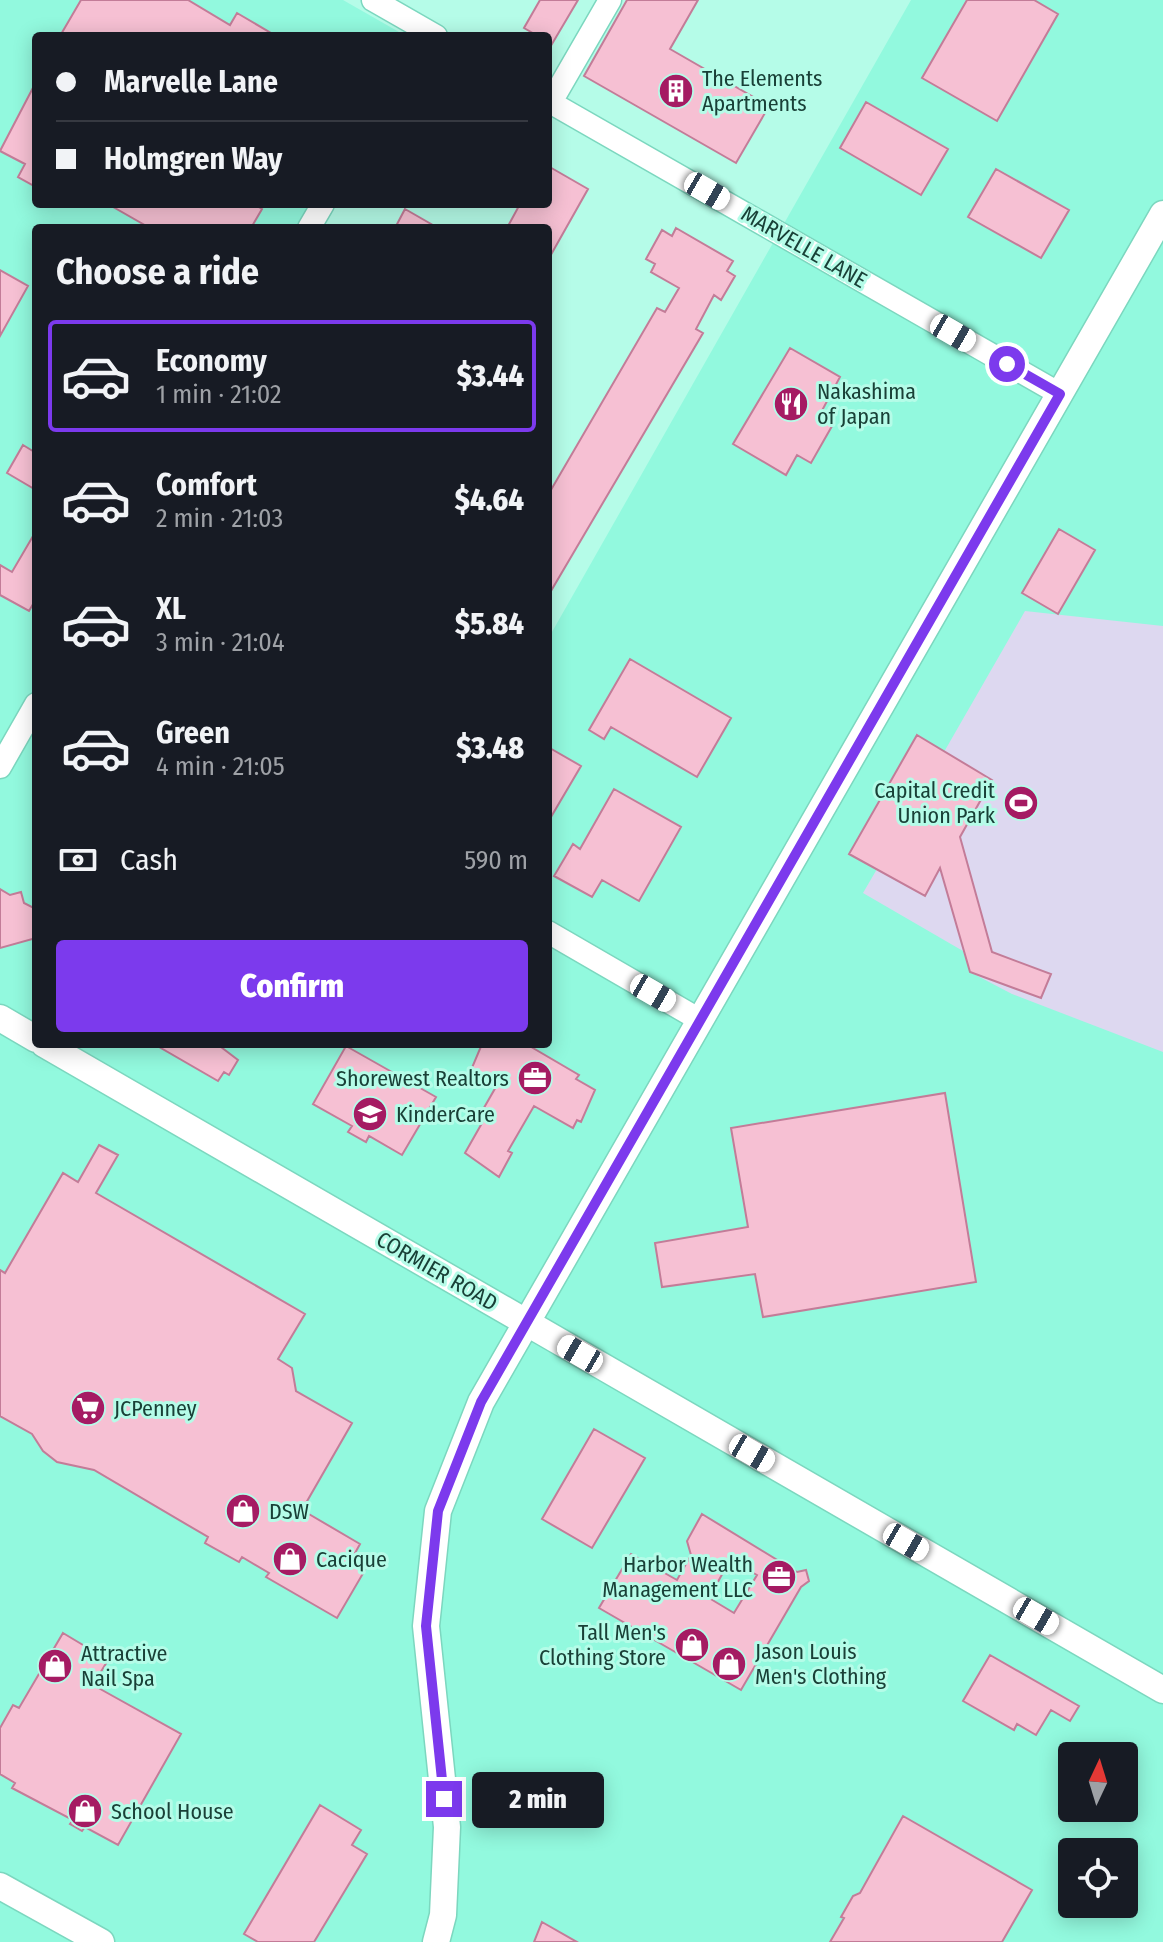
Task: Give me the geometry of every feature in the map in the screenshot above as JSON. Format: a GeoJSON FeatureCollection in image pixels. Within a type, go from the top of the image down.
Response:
{"type":"FeatureCollection","features":[{"type":"Feature","properties":{"kind":"street"},"geometry":{"type":"LineString","coordinates":[[373,0],[423,32]]}},
{"type":"Feature","properties":{"kind":"street"},"geometry":{"type":"LineString","coordinates":[[552,99],[610,0]]}},
{"type":"Feature","properties":{"kind":"street","name":"MARVELLE LANE"},"geometry":{"type":"LineString","coordinates":[[552,103],[1060,394]]}},
{"type":"Feature","properties":{"kind":"street"},"geometry":{"type":"LineString","coordinates":[[436,1942],[443,1915],[447,1827],[426,1626],[438,1511],[481,1402],[1163,214]]}},
{"type":"Feature","properties":{"kind":"street"},"geometry":{"type":"LineString","coordinates":[[0,767],[32,711]]}},
{"type":"Feature","properties":{"kind":"street"},"geometry":{"type":"LineString","coordinates":[[552,934],[700,1020]]}},
{"type":"Feature","properties":{"kind":"street"},"geometry":{"type":"LineString","coordinates":[[0,1018],[32,1037]]}},
{"type":"Feature","properties":{"kind":"street","name":"CORMIER ROAD"},"geometry":{"type":"LineString","coordinates":[[51,1048],[1163,1690]]}},
{"type":"Feature","properties":{"kind":"street"},"geometry":{"type":"LineString","coordinates":[[0,1886],[101,1942]]}},
{"type":"Feature","properties":{"kind":"shaded area"},"geometry":{"type":"Polygon","coordinates":[[[0,0],[343,0],[399,32],[32,32],[32,208],[321,208],[311,224],[32,224],[32,1048],[552,1048],[552,632],[911,0],[1163,0],[1163,1942],[0,1942],[0,0]]]}},
{"type":"Feature","properties":{"kind":"shaded area","name":"Capital Credit Union Park"},"geometry":{"type":"Polygon","coordinates":[[[1025,611],[1163,626],[1163,1052],[1012,994],[970,972],[963,951],[863,893],[877,869],[849,854],[917,735],[944,752],[1025,611]]]}},
{"type":"Feature","properties":{"kind":"building"},"geometry":{"type":"Polygon","coordinates":[[[81,0],[188,0],[230,25],[237,13],[269,32],[62,32],[81,0]]]}},
{"type":"Feature","properties":{"kind":"building"},"geometry":{"type":"Polygon","coordinates":[[[540,0],[578,0],[552,44],[552,32],[531,32],[524,28],[540,0]]]}},
{"type":"Feature","properties":{"kind":"building","name":"The Elements Apartments"},"geometry":{"type":"Polygon","coordinates":[[[627,0],[698,0],[670,49],[769,106],[736,163],[584,76],[627,0]]]}},
{"type":"Feature","properties":{"kind":"building"},"geometry":{"type":"Polygon","coordinates":[[[967,0],[1034,0],[1058,14],[997,121],[922,78],[967,0]]]}},
{"type":"Feature","properties":{"kind":"building"},"geometry":{"type":"Polygon","coordinates":[[[32,90],[32,185],[18,177],[25,164],[0,151],[32,90]]]}},
{"type":"Feature","properties":{"kind":"building"},"geometry":{"type":"Polygon","coordinates":[[[866,102],[948,149],[921,195],[840,148],[866,102]]]}},
{"type":"Feature","properties":{"kind":"building"},"geometry":{"type":"Polygon","coordinates":[[[552,168],[588,189],[552,253],[552,224],[509,224],[518,208],[552,208],[552,168]]]}},
{"type":"Feature","properties":{"kind":"building"},"geometry":{"type":"Polygon","coordinates":[[[996,169],[1069,210],[1041,258],[968,217],[996,169]]]}},
{"type":"Feature","properties":{"kind":"building"},"geometry":{"type":"Polygon","coordinates":[[[115,208],[262,209],[253,224],[143,224],[115,208]]]}},
{"type":"Feature","properties":{"kind":"building"},"geometry":{"type":"Polygon","coordinates":[[[405,209],[431,224],[397,224],[405,209]]]}},
{"type":"Feature","properties":{"kind":"building"},"geometry":{"type":"Polygon","coordinates":[[[676,228],[733,261],[727,271],[735,276],[721,300],[714,295],[696,329],[703,333],[552,589],[552,488],[657,308],[665,312],[679,288],[651,272],[655,264],[646,259],[662,230],[672,236],[676,228]]]}},
{"type":"Feature","properties":{"kind":"building"},"geometry":{"type":"Polygon","coordinates":[[[0,270],[28,286],[0,336],[0,270]]]}},
{"type":"Feature","properties":{"kind":"building","name":"Nakashima of Japan"},"geometry":{"type":"Polygon","coordinates":[[[790,348],[840,377],[818,418],[832,426],[811,463],[797,455],[786,475],[733,444],[790,348]]]}},
{"type":"Feature","properties":{"kind":"building"},"geometry":{"type":"Polygon","coordinates":[[[23,445],[32,451],[32,488],[7,473],[23,445]]]}},
{"type":"Feature","properties":{"kind":"building"},"geometry":{"type":"Polygon","coordinates":[[[1059,529],[1095,550],[1058,614],[1022,593],[1059,529]]]}},
{"type":"Feature","properties":{"kind":"building"},"geometry":{"type":"Polygon","coordinates":[[[32,538],[32,606],[29,611],[0,595],[0,565],[12,572],[32,538]]]}},
{"type":"Feature","properties":{"kind":"building"},"geometry":{"type":"Polygon","coordinates":[[[630,659],[731,718],[697,777],[611,727],[604,739],[589,730],[630,659]]]}},
{"type":"Feature","properties":{"kind":"building"},"geometry":{"type":"Polygon","coordinates":[[[917,735],[992,780],[960,837],[992,952],[1051,974],[1041,998],[970,972],[940,868],[925,896],[849,854],[917,735]]]}},
{"type":"Feature","properties":{"kind":"building"},"geometry":{"type":"Polygon","coordinates":[[[552,749],[581,766],[552,815],[552,749]]]}},
{"type":"Feature","properties":{"kind":"building"},"geometry":{"type":"Polygon","coordinates":[[[614,789],[681,827],[639,901],[602,880],[592,897],[554,876],[573,844],[580,849],[614,789]]]}},
{"type":"Feature","properties":{"kind":"building"},"geometry":{"type":"Polygon","coordinates":[[[0,889],[10,895],[21,892],[24,903],[32,907],[32,939],[0,948],[0,889]]]}},
{"type":"Feature","properties":{"kind":"building"},"geometry":{"type":"Polygon","coordinates":[[[161,1048],[222,1048],[238,1060],[229,1075],[224,1072],[218,1081],[161,1048]]]}},
{"type":"Feature","properties":{"kind":"building"},"geometry":{"type":"Polygon","coordinates":[[[345,1048],[436,1097],[402,1155],[369,1136],[366,1142],[348,1132],[352,1126],[313,1104],[345,1048]]]}},
{"type":"Feature","properties":{"kind":"building"},"geometry":{"type":"Polygon","coordinates":[[[480,1048],[533,1048],[579,1075],[576,1079],[595,1090],[581,1122],[577,1120],[573,1128],[534,1106],[508,1151],[512,1153],[499,1177],[465,1153],[482,1123],[477,1120],[497,1085],[471,1070],[480,1048]]]}},
{"type":"Feature","properties":{"kind":"building"},"geometry":{"type":"Polygon","coordinates":[[[945,1093],[976,1282],[763,1317],[755,1274],[662,1287],[655,1243],[748,1227],[731,1128],[945,1093]]]}},
{"type":"Feature","properties":{"kind":"building"},"geometry":{"type":"Polygon","coordinates":[[[99,1145],[118,1155],[96,1193],[305,1314],[278,1359],[292,1368],[296,1391],[352,1423],[302,1510],[360,1544],[350,1562],[365,1570],[337,1618],[266,1577],[269,1573],[242,1557],[239,1562],[205,1543],[208,1537],[94,1470],[57,1462],[43,1451],[32,1434],[0,1416],[0,1270],[5,1273],[63,1173],[78,1182],[99,1145]]]}},
{"type":"Feature","properties":{"kind":"building"},"geometry":{"type":"Polygon","coordinates":[[[594,1429],[645,1458],[592,1548],[542,1519],[594,1429]]]}},
{"type":"Feature","properties":{"kind":"building"},"geometry":{"type":"Polygon","coordinates":[[[702,1514],[797,1572],[806,1570],[809,1581],[801,1587],[741,1690],[599,1608],[631,1554],[677,1580],[691,1555],[687,1541],[702,1514]],[[730,1560],[709,1598],[734,1613],[757,1575],[730,1560]]]}},
{"type":"Feature","properties":{"kind":"building"},"geometry":{"type":"Polygon","coordinates":[[[63,1633],[108,1660],[93,1685],[181,1734],[118,1845],[85,1827],[82,1831],[70,1824],[73,1820],[12,1788],[15,1783],[0,1774],[0,1728],[13,1705],[19,1708],[63,1633]]]}},
{"type":"Feature","properties":{"kind":"building"},"geometry":{"type":"Polygon","coordinates":[[[990,1655],[1079,1706],[1070,1721],[1051,1710],[1036,1735],[1017,1724],[1014,1730],[963,1701],[990,1655]]]}},
{"type":"Feature","properties":{"kind":"building"},"geometry":{"type":"Polygon","coordinates":[[[320,1805],[361,1830],[352,1845],[367,1854],[314,1942],[258,1942],[244,1934],[320,1805]]]}},
{"type":"Feature","properties":{"kind":"building"},"geometry":{"type":"Polygon","coordinates":[[[903,1816],[1032,1890],[1002,1942],[830,1942],[853,1896],[860,1893],[903,1816]]]}},
{"type":"Feature","properties":{"kind":"building"},"geometry":{"type":"Polygon","coordinates":[[[542,1922],[577,1942],[534,1942],[542,1922]]]}},
{"type":"Feature","properties":{"kind":"place","name":"The Elements Apartments"},"geometry":{"type":"Point","coordinates":[676,91]}},
{"type":"Feature","properties":{"kind":"place","name":"Nakashima of Japan"},"geometry":{"type":"Point","coordinates":[791,404]}},
{"type":"Feature","properties":{"kind":"place","name":"Capital Credit Union Park"},"geometry":{"type":"Point","coordinates":[1021,803]}},
{"type":"Feature","properties":{"kind":"place","name":"Shorewest Realtors"},"geometry":{"type":"Point","coordinates":[535,1078]}},
{"type":"Feature","properties":{"kind":"place","name":"KinderCare"},"geometry":{"type":"Point","coordinates":[370,1114]}},
{"type":"Feature","properties":{"kind":"place","name":"JCPenney"},"geometry":{"type":"Point","coordinates":[88,1408]}},
{"type":"Feature","properties":{"kind":"place","name":"DSW"},"geometry":{"type":"Point","coordinates":[243,1511]}},
{"type":"Feature","properties":{"kind":"place","name":"Cacique"},"geometry":{"type":"Point","coordinates":[290,1559]}},
{"type":"Feature","properties":{"kind":"place","name":"Harbor Wealth Management LLC"},"geometry":{"type":"Point","coordinates":[779,1577]}},
{"type":"Feature","properties":{"kind":"place","name":"Tall Men's Clothing Store"},"geometry":{"type":"Point","coordinates":[692,1645]}},
{"type":"Feature","properties":{"kind":"place","name":"Jason Louis Men's Clothing"},"geometry":{"type":"Point","coordinates":[729,1664]}},
{"type":"Feature","properties":{"kind":"place","name":"Attractive Nail Spa"},"geometry":{"type":"Point","coordinates":[55,1666]}},
{"type":"Feature","properties":{"kind":"place","name":"School House"},"geometry":{"type":"Point","coordinates":[85,1811]}},
{"type":"Feature","properties":{"kind":"route"},"geometry":{"type":"LineString","coordinates":[[444,1799],[426,1626],[438,1511],[481,1402],[1060,394],[1007,364]]}}]}
